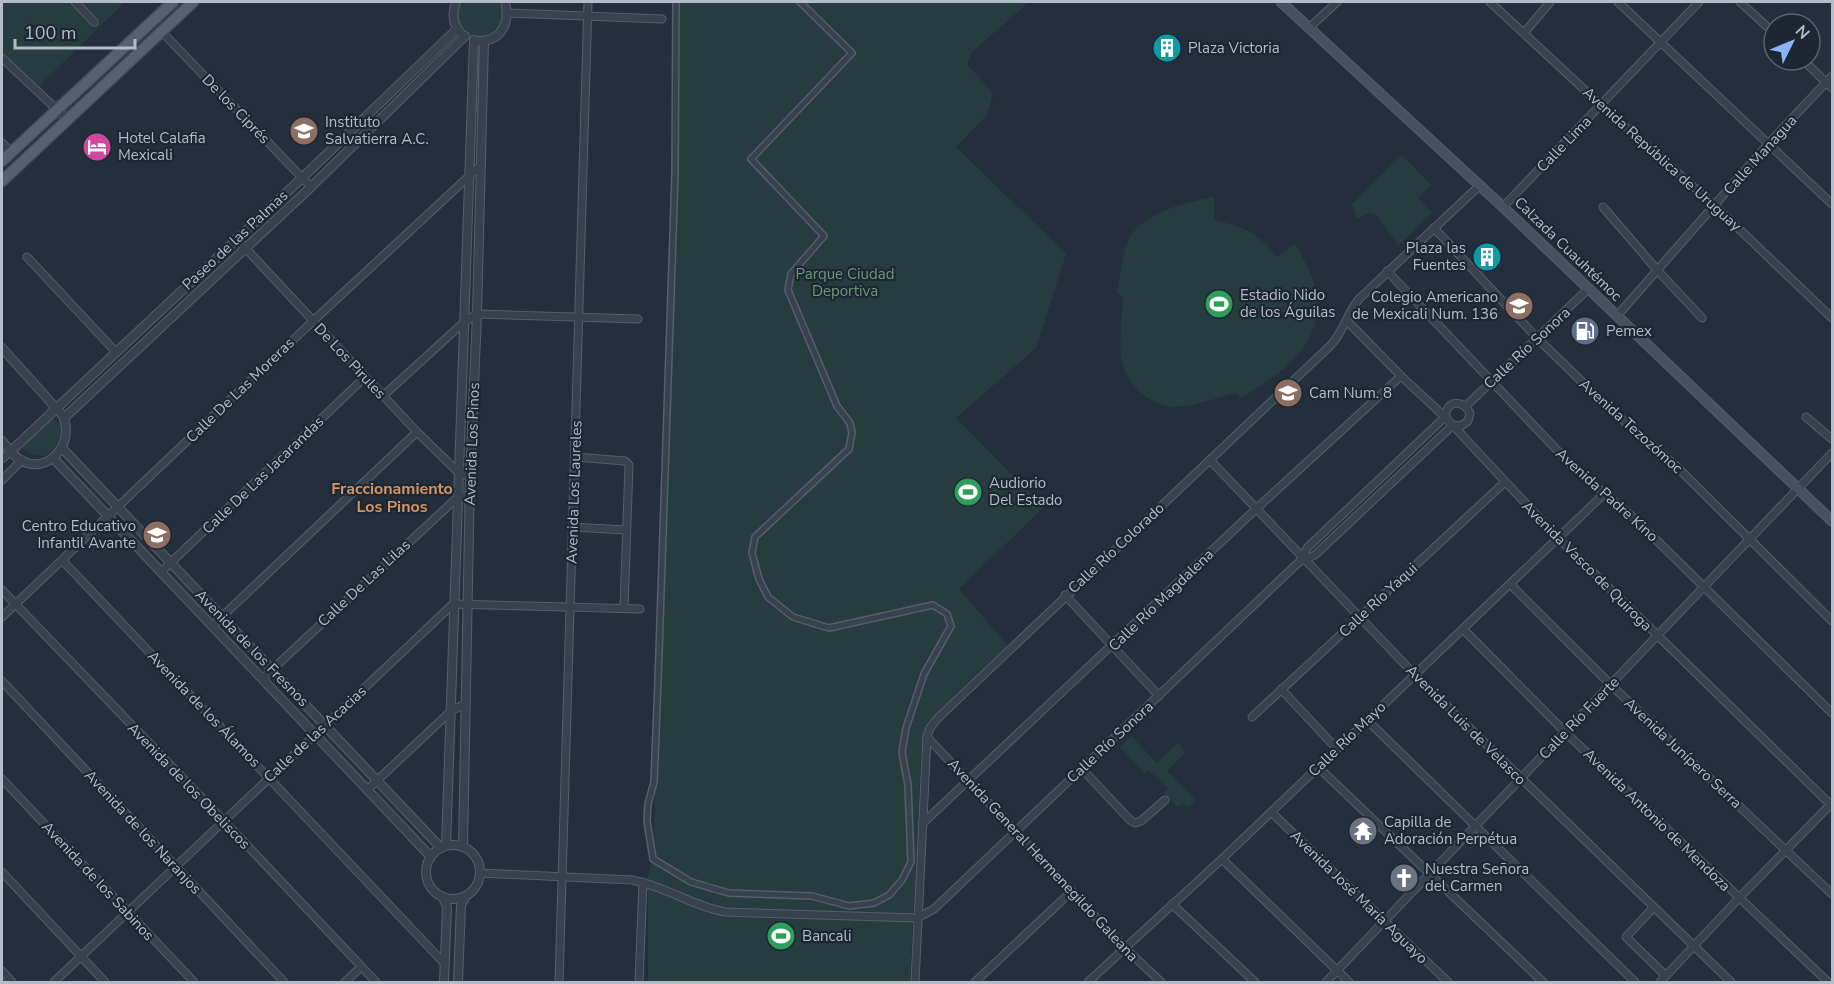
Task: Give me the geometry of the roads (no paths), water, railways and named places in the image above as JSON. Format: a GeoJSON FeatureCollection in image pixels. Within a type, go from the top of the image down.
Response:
{"type":"FeatureCollection","features":[{"type":"Feature","properties":{"kind":"main road"},"geometry":{"type":"LineString","coordinates":[[2,160],[173,2]]}},
{"type":"Feature","properties":{"kind":"main road"},"geometry":{"type":"LineString","coordinates":[[2,181],[193,2]]}},
{"type":"Feature","properties":{"kind":"main road","name":"Calzada Cuauhtémoc"},"geometry":{"type":"LineString","coordinates":[[1281,2],[1503,207],[1833,521]]}},
{"type":"Feature","properties":{"kind":"street"},"geometry":{"type":"LineString","coordinates":[[75,2],[94,22]]}},
{"type":"Feature","properties":{"kind":"street"},"geometry":{"type":"LineString","coordinates":[[456,2],[453,9],[453,20],[458,29],[465,36],[484,41],[494,38],[507,23],[508,13],[505,2]]}},
{"type":"Feature","properties":{"kind":"street","name":"Avenida Los Laureles"},"geometry":{"type":"LineString","coordinates":[[559,982],[588,2]]}},
{"type":"Feature","properties":{"kind":"street"},"geometry":{"type":"LineString","coordinates":[[675,2],[675,174],[658,682],[654,782],[648,804],[647,821],[653,859],[691,882],[729,893],[812,896],[849,906],[874,903],[889,895],[902,880],[910,862],[908,785],[902,752],[905,730],[924,674],[951,626],[947,614],[933,605],[829,628],[792,617],[768,597],[759,579],[752,553],[755,537],[849,448],[852,433],[849,423],[837,406],[788,290],[791,274],[825,236],[751,159],[852,53],[800,2]]}},
{"type":"Feature","properties":{"kind":"street"},"geometry":{"type":"LineString","coordinates":[[1309,28],[1337,2]]}},
{"type":"Feature","properties":{"kind":"street","name":"Avenida República de Uruguay"},"geometry":{"type":"LineString","coordinates":[[1490,2],[1714,205],[1833,318]]}},
{"type":"Feature","properties":{"kind":"street"},"geometry":{"type":"LineString","coordinates":[[1524,33],[1550,2]]}},
{"type":"Feature","properties":{"kind":"street"},"geometry":{"type":"LineString","coordinates":[[1618,2],[1833,204]]}},
{"type":"Feature","properties":{"kind":"street","name":"Calle Lima"},"geometry":{"type":"LineString","coordinates":[[1503,207],[1699,2]]}},
{"type":"Feature","properties":{"kind":"street"},"geometry":{"type":"LineString","coordinates":[[1740,2],[1762,22]]}},
{"type":"Feature","properties":{"kind":"street"},"geometry":{"type":"LineString","coordinates":[[508,13],[662,19]]}},
{"type":"Feature","properties":{"kind":"street","name":"Paseo de las Palmas"},"geometry":{"type":"LineString","coordinates":[[11,451],[458,29]]}},
{"type":"Feature","properties":{"kind":"street","name":"De los Ciprés"},"geometry":{"type":"LineString","coordinates":[[161,31],[311,187]]}},
{"type":"Feature","properties":{"kind":"street","name":"Paseo de las Palmas"},"geometry":{"type":"LineString","coordinates":[[64,418],[311,187],[465,36]]}},
{"type":"Feature","properties":{"kind":"street","name":"Avenida Los Pinos"},"geometry":{"type":"LineString","coordinates":[[444,847],[452,711],[453,604],[459,495],[474,40]]}},
{"type":"Feature","properties":{"kind":"street","name":"Avenida Los Pinos"},"geometry":{"type":"LineString","coordinates":[[463,847],[470,477],[484,41]]}},
{"type":"Feature","properties":{"kind":"street"},"geometry":{"type":"LineString","coordinates":[[2,58],[67,119]]}},
{"type":"Feature","properties":{"kind":"street"},"geometry":{"type":"LineString","coordinates":[[1816,72],[1830,85]]}},
{"type":"Feature","properties":{"kind":"street","name":"Calle Managua"},"geometry":{"type":"LineString","coordinates":[[1617,316],[1769,143],[1830,85],[1833,76]]}},
{"type":"Feature","properties":{"kind":"street"},"geometry":{"type":"LineString","coordinates":[[2,143],[11,152]]}},
{"type":"Feature","properties":{"kind":"street","name":"Calle De Las Moreras"},"geometry":{"type":"LineString","coordinates":[[2,617],[313,321],[481,165]]}},
{"type":"Feature","properties":{"kind":"street","name":"Calle Río Colorado"},"geometry":{"type":"LineString","coordinates":[[927,737],[937,719],[1331,345],[1343,331],[1353,305],[1479,186]]}},
{"type":"Feature","properties":{"kind":"street"},"geometry":{"type":"LineString","coordinates":[[1603,207],[1702,318]]}},
{"type":"Feature","properties":{"kind":"street","name":"Avenida Tezozómoc"},"geometry":{"type":"LineString","coordinates":[[1434,228],[1538,339],[1614,412],[1677,467],[1833,621]]}},
{"type":"Feature","properties":{"kind":"street","name":"De Los Pirules"},"geometry":{"type":"LineString","coordinates":[[236,238],[417,432],[459,473],[470,477]]}},
{"type":"Feature","properties":{"kind":"street"},"geometry":{"type":"LineString","coordinates":[[27,257],[115,351]]}},
{"type":"Feature","properties":{"kind":"street","name":"Avenida Padre Kino"},"geometry":{"type":"LineString","coordinates":[[1387,271],[1573,467],[1635,519],[1833,713]]}},
{"type":"Feature","properties":{"kind":"street","name":"Calle Río Sonora"},"geometry":{"type":"LineString","coordinates":[[1466,406],[1588,289]]}},
{"type":"Feature","properties":{"kind":"street"},"geometry":{"type":"LineString","coordinates":[[383,396],[463,323],[477,314],[638,319]]}},
{"type":"Feature","properties":{"kind":"street","name":"Avenida Vasco de Quiroga"},"geometry":{"type":"LineString","coordinates":[[1347,321],[1445,417],[1558,538],[1832,805]]}},
{"type":"Feature","properties":{"kind":"street"},"geometry":{"type":"LineString","coordinates":[[2,348],[64,418],[66,430],[62,448],[53,458],[43,463],[22,460],[2,441]]}},
{"type":"Feature","properties":{"kind":"street","name":"Calle Río Magdalena"},"geometry":{"type":"LineString","coordinates":[[922,824],[1257,508],[1401,376]]}},
{"type":"Feature","properties":{"kind":"street","name":"Calle De Las Jacarandas"},"geometry":{"type":"LineString","coordinates":[[161,572],[365,377]]}},
{"type":"Feature","properties":{"kind":"street","name":"Calle Río Sonora"},"geometry":{"type":"LineString","coordinates":[[917,918],[934,909],[1302,559],[1308,547],[1445,417],[1446,409],[1451,404],[1459,402],[1466,406],[1470,413],[1468,421],[1461,426],[1453,426],[1315,555],[1302,559]]}},
{"type":"Feature","properties":{"kind":"street"},"geometry":{"type":"LineString","coordinates":[[1806,417],[1833,440]]}},
{"type":"Feature","properties":{"kind":"street"},"geometry":{"type":"LineString","coordinates":[[212,626],[417,432]]}},
{"type":"Feature","properties":{"kind":"street","name":"Avenida de los Fresnos"},"geometry":{"type":"LineString","coordinates":[[62,448],[378,781],[444,847]]}},
{"type":"Feature","properties":{"kind":"street"},"geometry":{"type":"LineString","coordinates":[[2,459],[11,451]]}},
{"type":"Feature","properties":{"kind":"street","name":"Calle Río Fuerte"},"geometry":{"type":"LineString","coordinates":[[1326,982],[1833,453]]}},
{"type":"Feature","properties":{"kind":"street","name":"Avenida de los Fresnos"},"geometry":{"type":"LineString","coordinates":[[53,458],[430,857]]}},
{"type":"Feature","properties":{"kind":"street"},"geometry":{"type":"LineString","coordinates":[[575,458],[625,461],[629,465],[624,608]]}},
{"type":"Feature","properties":{"kind":"street"},"geometry":{"type":"LineString","coordinates":[[2,480],[22,460]]}},
{"type":"Feature","properties":{"kind":"street","name":"Avenida Luis de Velasco"},"geometry":{"type":"LineString","coordinates":[[1209,460],[1414,675],[1731,982]]}},
{"type":"Feature","properties":{"kind":"street","name":"Calle Río Yaqui"},"geometry":{"type":"LineString","coordinates":[[1252,717],[1504,482]]}},
{"type":"Feature","properties":{"kind":"street","name":"Calle Río Mayo"},"geometry":{"type":"LineString","coordinates":[[1088,982],[1222,859],[1604,494]]}},
{"type":"Feature","properties":{"kind":"street"},"geometry":{"type":"LineString","coordinates":[[459,495],[470,495]]}},
{"type":"Feature","properties":{"kind":"street","name":"Calle De Las Lilas"},"geometry":{"type":"LineString","coordinates":[[262,679],[459,495]]}},
{"type":"Feature","properties":{"kind":"street"},"geometry":{"type":"LineString","coordinates":[[572,527],[626,530]]}},
{"type":"Feature","properties":{"kind":"street","name":"Avenida de los Álamos"},"geometry":{"type":"LineString","coordinates":[[62,560],[444,963]]}},
{"type":"Feature","properties":{"kind":"street","name":"Avenida Junípero Serra"},"geometry":{"type":"LineString","coordinates":[[1510,584],[1611,685],[1833,894]]}},
{"type":"Feature","properties":{"kind":"street","name":"Avenida de los Obeliscos"},"geometry":{"type":"LineString","coordinates":[[2,590],[376,982]]}},
{"type":"Feature","properties":{"kind":"street"},"geometry":{"type":"LineString","coordinates":[[1065,596],[1159,696]]}},
{"type":"Feature","properties":{"kind":"street"},"geometry":{"type":"LineString","coordinates":[[453,604],[640,609]]}},
{"type":"Feature","properties":{"kind":"street","name":"Calle de las Acacias"},"geometry":{"type":"LineString","coordinates":[[54,982],[453,604]]}},
{"type":"Feature","properties":{"kind":"street","name":"Avenida Antonio de Mendoza"},"geometry":{"type":"LineString","coordinates":[[1463,629],[1565,732],[1828,982]]}},
{"type":"Feature","properties":{"kind":"street","name":"Avenida de los Naranjos"},"geometry":{"type":"LineString","coordinates":[[2,681],[284,982]]}},
{"type":"Feature","properties":{"kind":"street"},"geometry":{"type":"LineString","coordinates":[[1281,689],[1337,749]]}},
{"type":"Feature","properties":{"kind":"street"},"geometry":{"type":"LineString","coordinates":[[367,790],[452,711],[465,704]]}},
{"type":"Feature","properties":{"kind":"street"},"geometry":{"type":"LineString","coordinates":[[1367,720],[1635,982]]}},
{"type":"Feature","properties":{"kind":"street"},"geometry":{"type":"LineString","coordinates":[[915,982],[927,737]]}},
{"type":"Feature","properties":{"kind":"street","name":"Avenida General Hermenegildo Galeana"},"geometry":{"type":"LineString","coordinates":[[927,737],[1125,948],[1161,982]]}},
{"type":"Feature","properties":{"kind":"street"},"geometry":{"type":"LineString","coordinates":[[1318,767],[1543,982]]}},
{"type":"Feature","properties":{"kind":"street"},"geometry":{"type":"LineString","coordinates":[[1082,769],[1135,823],[1141,821],[1165,800]]}},
{"type":"Feature","properties":{"kind":"street","name":"Avenida de los Sabinos"},"geometry":{"type":"LineString","coordinates":[[2,779],[194,982]]}},
{"type":"Feature","properties":{"kind":"street"},"geometry":{"type":"LineString","coordinates":[[1653,908],[1626,937],[1663,980],[1739,898],[1832,805]]}},
{"type":"Feature","properties":{"kind":"street","name":"Avenida José María Aguayo"},"geometry":{"type":"LineString","coordinates":[[1270,812],[1448,982]]}},
{"type":"Feature","properties":{"kind":"street"},"geometry":{"type":"LineString","coordinates":[[458,982],[461,905],[466,896],[476,887],[480,867],[474,855],[463,847],[444,847],[430,857],[427,864],[427,880],[436,893],[443,897],[458,899],[466,896]]}},
{"type":"Feature","properties":{"kind":"street"},"geometry":{"type":"LineString","coordinates":[[1222,859],[1349,982]]}},
{"type":"Feature","properties":{"kind":"street"},"geometry":{"type":"LineString","coordinates":[[2,872],[105,982]]}},
{"type":"Feature","properties":{"kind":"street"},"geometry":{"type":"LineString","coordinates":[[480,873],[643,882],[695,904],[725,912],[917,918]]}},
{"type":"Feature","properties":{"kind":"street"},"geometry":{"type":"LineString","coordinates":[[639,982],[643,882]]}},
{"type":"Feature","properties":{"kind":"street"},"geometry":{"type":"LineString","coordinates":[[975,982],[1072,891]]}},
{"type":"Feature","properties":{"kind":"street"},"geometry":{"type":"LineString","coordinates":[[443,897],[447,907],[444,982]]}},
{"type":"Feature","properties":{"kind":"street"},"geometry":{"type":"LineString","coordinates":[[1172,904],[1255,982]]}},
{"type":"Feature","properties":{"kind":"street"},"geometry":{"type":"LineString","coordinates":[[345,982],[361,967]]}},
{"type":"Feature","properties":{"kind":"street"},"geometry":{"type":"LineString","coordinates":[[2,971],[12,982]]}},
{"type":"Feature","properties":{"kind":"place","name":"Plaza Victoria"},"geometry":{"type":"Point","coordinates":[1167,48]}},
{"type":"Feature","properties":{"kind":"place","name":"Instituto Salvatierra A.C."},"geometry":{"type":"Point","coordinates":[304,131]}},
{"type":"Feature","properties":{"kind":"place","name":"Hotel Calafia Mexicali"},"geometry":{"type":"Point","coordinates":[97,147]}},
{"type":"Feature","properties":{"kind":"place","name":"Plaza las Fuentes"},"geometry":{"type":"Point","coordinates":[1487,257]}},
{"type":"Feature","properties":{"kind":"place","name":"Estadio Nido de los Águilas"},"geometry":{"type":"Point","coordinates":[1219,304]}},
{"type":"Feature","properties":{"kind":"place","name":"Colegio Americano de Mexicali Num. 136"},"geometry":{"type":"Point","coordinates":[1519,306]}},
{"type":"Feature","properties":{"kind":"place","name":"Pemex"},"geometry":{"type":"Point","coordinates":[1585,331]}},
{"type":"Feature","properties":{"kind":"place","name":"Cam Num. 8"},"geometry":{"type":"Point","coordinates":[1288,393]}},
{"type":"Feature","properties":{"kind":"place","name":"Audiorio Del Estado"},"geometry":{"type":"Point","coordinates":[968,492]}},
{"type":"Feature","properties":{"kind":"place","name":"Centro Educativo Infantil Avante"},"geometry":{"type":"Point","coordinates":[157,535]}},
{"type":"Feature","properties":{"kind":"place","name":"Capilla de Adoración Perpétua"},"geometry":{"type":"Point","coordinates":[1363,831]}},
{"type":"Feature","properties":{"kind":"place","name":"Nuestra Señora del Carmen"},"geometry":{"type":"Point","coordinates":[1404,878]}},
{"type":"Feature","properties":{"kind":"place","name":"Bancali"},"geometry":{"type":"Point","coordinates":[781,936]}},
{"type":"Feature","properties":{"kind":"district","name":"Fraccionamiento Los Pinos"},"geometry":{"type":"Point","coordinates":[392,498]}},
{"type":"Feature","properties":{"kind":"park label","name":"Parque Ciudad Deportiva"},"geometry":{"type":"Point","coordinates":[845,282]}}]}
